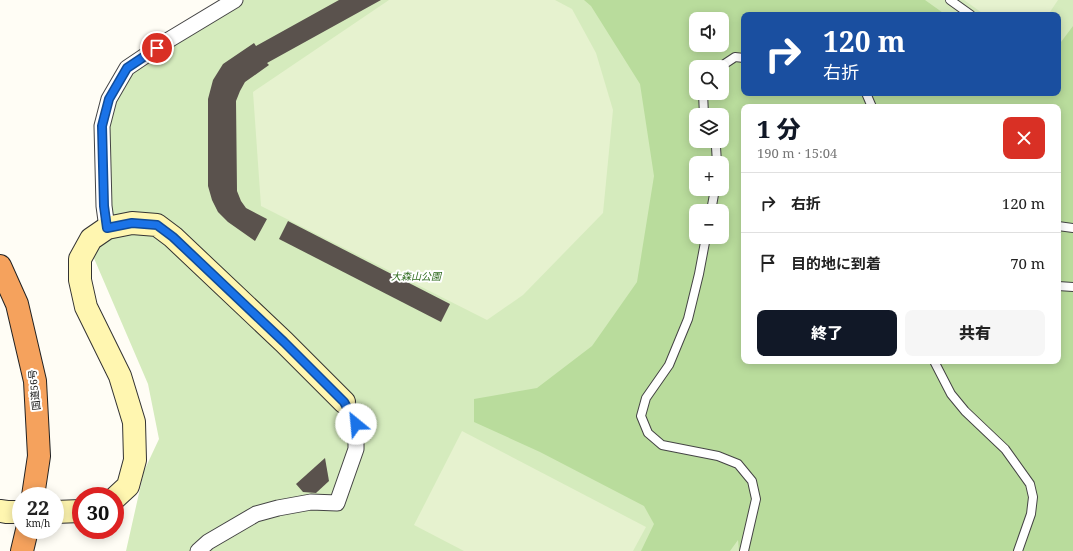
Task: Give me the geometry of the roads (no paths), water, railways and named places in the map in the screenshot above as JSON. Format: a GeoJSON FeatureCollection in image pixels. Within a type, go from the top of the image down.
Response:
{"type":"FeatureCollection","features":[{"type":"Feature","properties":{"kind":"highway","name":"国道56号"},"geometry":{"type":"LineString","coordinates":[[0,266],[17,304],[35,381],[39,456],[34,487]]}},
{"type":"Feature","properties":{"kind":"highway"},"geometry":{"type":"LineString","coordinates":[[22,551],[25,539]]}},
{"type":"Feature","properties":{"kind":"street"},"geometry":{"type":"LineString","coordinates":[[107,228],[104,206],[102,126],[109,99],[127,68],[167,41],[235,0]]}},
{"type":"Feature","properties":{"kind":"street"},"geometry":{"type":"LineString","coordinates":[[124,490],[128,486],[135,460],[134,422],[120,376],[86,306],[80,280],[80,259],[91,238],[107,228],[132,223],[157,225],[184,248],[284,342],[344,402],[356,424],[356,448],[336,503],[310,502],[256,514],[208,542],[198,551]]}},
{"type":"Feature","properties":{"kind":"street"},"geometry":{"type":"LineString","coordinates":[[0,511],[12,512]]}},
{"type":"Feature","properties":{"kind":"lane"},"geometry":{"type":"LineString","coordinates":[[950,0],[967,12]]}},
{"type":"Feature","properties":{"kind":"lane"},"geometry":{"type":"LineString","coordinates":[[729,61],[735,57],[741,58]]}},
{"type":"Feature","properties":{"kind":"lane"},"geometry":{"type":"LineString","coordinates":[[1061,226],[1073,228]]}},
{"type":"Feature","properties":{"kind":"lane"},"geometry":{"type":"LineString","coordinates":[[705,244],[700,274],[688,319],[669,365],[646,398],[641,416],[648,433],[662,446],[718,456],[738,464],[752,481],[756,499],[744,551]]}},
{"type":"Feature","properties":{"kind":"lane"},"geometry":{"type":"LineString","coordinates":[[1061,286],[1073,287]]}},
{"type":"Feature","properties":{"kind":"lane"},"geometry":{"type":"LineString","coordinates":[[936,364],[951,394],[965,411],[1005,449],[1030,484],[1032,497],[1031,514],[1018,551]]}},
{"type":"Feature","properties":{"kind":"park label","name":"大森山公園"},"geometry":{"type":"Point","coordinates":[416,276]}}]}
